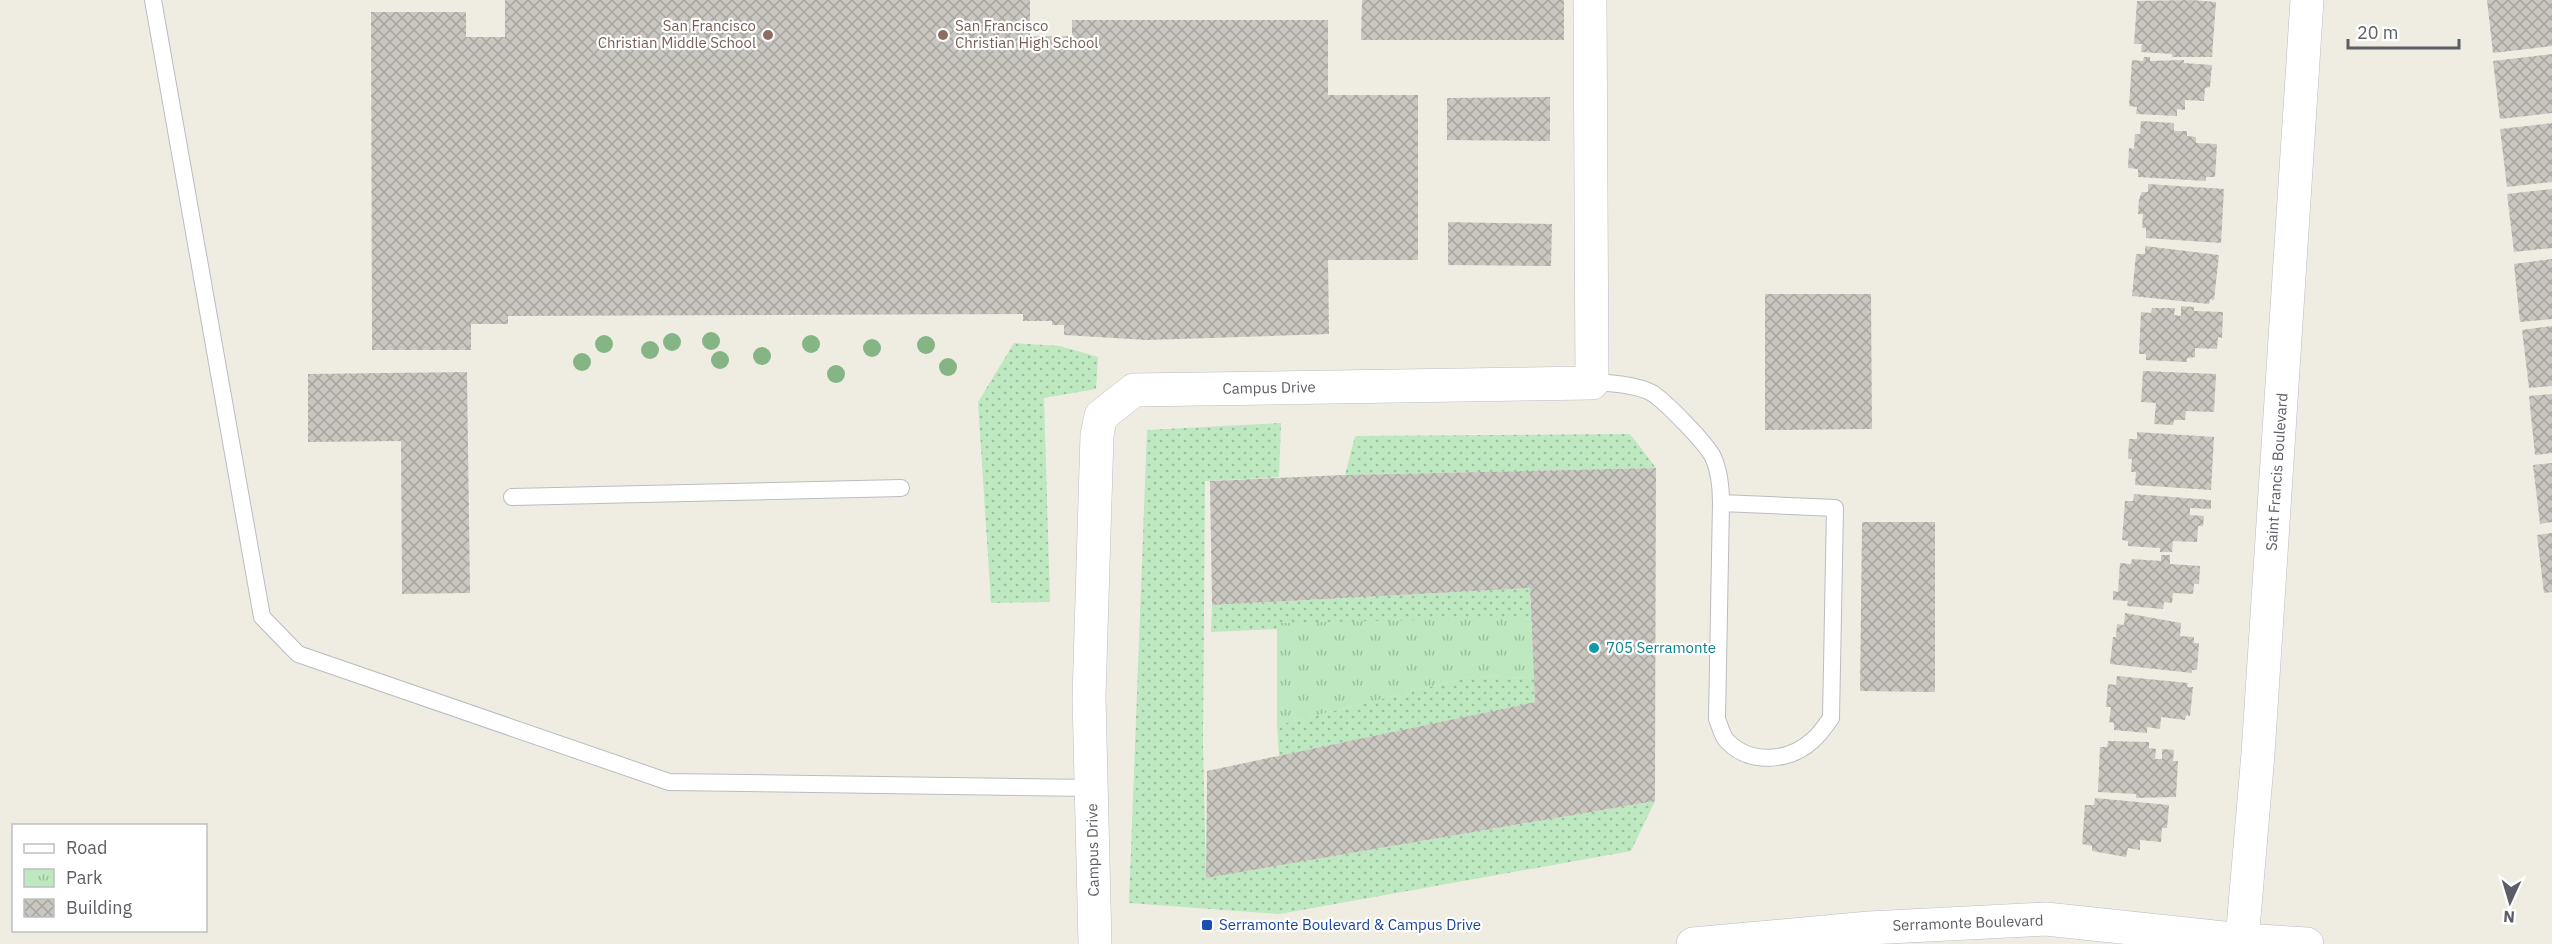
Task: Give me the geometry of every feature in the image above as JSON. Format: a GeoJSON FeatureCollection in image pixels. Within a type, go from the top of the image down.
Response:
{"type":"FeatureCollection","features":[{"type":"Feature","properties":{"kind":"street"},"geometry":{"type":"LineString","coordinates":[[1590,0],[1592,383]]}},
{"type":"Feature","properties":{"kind":"street","name":"Saint Francis Boulevard"},"geometry":{"type":"LineString","coordinates":[[2242,942],[2259,742],[2307,0]]}},
{"type":"Feature","properties":{"kind":"street","name":"Campus Drive"},"geometry":{"type":"LineString","coordinates":[[1095,944],[1089,697],[1097,435],[1101,416],[1134,390],[1592,383]]}},
{"type":"Feature","properties":{"kind":"street","name":"Serramonte Boulevard"},"geometry":{"type":"LineString","coordinates":[[1693,944],[1880,927],[2046,919],[2242,942],[2307,944]]}},
{"type":"Feature","properties":{"kind":"lane"},"geometry":{"type":"LineString","coordinates":[[153,0],[262,616],[298,654],[669,782],[1092,788]]}},
{"type":"Feature","properties":{"kind":"lane"},"geometry":{"type":"LineString","coordinates":[[1592,383],[1607,382],[1651,392],[1713,457],[1721,490],[1720,503],[1717,719],[1726,740],[1745,754],[1767,759],[1789,754],[1813,740],[1831,718],[1835,508],[1720,503]]}},
{"type":"Feature","properties":{"kind":"lane"},"geometry":{"type":"LineString","coordinates":[[512,497],[901,488]]}},
{"type":"Feature","properties":{"kind":"green space"},"geometry":{"type":"Polygon","coordinates":[[[1014,343],[1060,346],[1098,357],[1096,389],[1044,398],[1050,602],[991,603],[978,402],[1014,343]]]}},
{"type":"Feature","properties":{"kind":"green space"},"geometry":{"type":"Polygon","coordinates":[[[1281,423],[1279,477],[1205,481],[1203,742],[1206,878],[1655,801],[1631,851],[1279,914],[1129,903],[1147,430],[1281,423]]]}},
{"type":"Feature","properties":{"kind":"green space"},"geometry":{"type":"Polygon","coordinates":[[[1630,434],[1656,468],[1345,475],[1355,436],[1630,434]]]}},
{"type":"Feature","properties":{"kind":"green space"},"geometry":{"type":"Polygon","coordinates":[[[1530,588],[1531,618],[1211,632],[1212,605],[1530,588]]]}},
{"type":"Feature","properties":{"kind":"green space"},"geometry":{"type":"Polygon","coordinates":[[[1531,618],[1534,678],[1473,676],[1277,725],[1277,623],[1531,618]]]}},
{"type":"Feature","properties":{"kind":"green space"},"geometry":{"type":"Polygon","coordinates":[[[1473,676],[1534,678],[1535,702],[1279,756],[1277,725],[1473,676]]]}},
{"type":"Feature","properties":{"kind":"building"},"geometry":{"type":"Polygon","coordinates":[[[505,0],[1030,0],[1030,36],[1072,36],[1072,20],[1328,20],[1328,95],[1418,95],[1418,260],[1328,260],[1329,334],[1147,340],[1064,335],[1064,325],[1052,325],[1052,321],[1023,321],[1023,314],[508,316],[508,324],[471,324],[471,350],[372,350],[371,12],[466,12],[466,37],[505,37],[505,0]]]}},
{"type":"Feature","properties":{"kind":"building"},"geometry":{"type":"Polygon","coordinates":[[[1362,0],[1564,0],[1564,40],[1361,40],[1362,0]]]}},
{"type":"Feature","properties":{"kind":"building"},"geometry":{"type":"Polygon","coordinates":[[[2487,0],[2552,0],[2552,46],[2493,53],[2487,0]]]}},
{"type":"Feature","properties":{"kind":"building"},"geometry":{"type":"Polygon","coordinates":[[[2137,1],[2216,2],[2212,57],[2172,57],[2172,54],[2141,52],[2142,44],[2134,44],[2137,1]]]}},
{"type":"Feature","properties":{"kind":"building"},"geometry":{"type":"Polygon","coordinates":[[[2552,54],[2552,113],[2500,119],[2493,61],[2552,54]]]}},
{"type":"Feature","properties":{"kind":"building"},"geometry":{"type":"Polygon","coordinates":[[[2144,57],[2150,57],[2150,61],[2184,60],[2184,63],[2212,65],[2210,87],[2205,88],[2204,101],[2185,100],[2185,110],[2177,109],[2177,116],[2136,114],[2137,107],[2129,106],[2132,60],[2143,61],[2144,57]]]}},
{"type":"Feature","properties":{"kind":"building"},"geometry":{"type":"Polygon","coordinates":[[[1550,97],[1550,141],[1447,140],[1447,98],[1550,97]]]}},
{"type":"Feature","properties":{"kind":"building"},"geometry":{"type":"Polygon","coordinates":[[[2141,121],[2174,123],[2174,131],[2187,131],[2187,136],[2196,137],[2196,143],[2217,144],[2215,177],[2206,177],[2206,181],[2138,177],[2138,169],[2128,168],[2129,148],[2134,149],[2135,134],[2140,134],[2141,121]]]}},
{"type":"Feature","properties":{"kind":"building"},"geometry":{"type":"Polygon","coordinates":[[[2552,123],[2552,182],[2507,187],[2500,129],[2552,123]]]}},
{"type":"Feature","properties":{"kind":"building"},"geometry":{"type":"Polygon","coordinates":[[[2148,184],[2224,189],[2221,243],[2146,238],[2146,228],[2142,228],[2143,214],[2138,214],[2139,199],[2142,192],[2148,192],[2148,184]]]}},
{"type":"Feature","properties":{"kind":"building"},"geometry":{"type":"Polygon","coordinates":[[[2552,189],[2552,248],[2514,252],[2507,194],[2552,189]]]}},
{"type":"Feature","properties":{"kind":"building"},"geometry":{"type":"Polygon","coordinates":[[[1448,222],[1552,224],[1551,266],[1448,265],[1448,222]]]}},
{"type":"Feature","properties":{"kind":"building"},"geometry":{"type":"Polygon","coordinates":[[[2145,246],[2219,255],[2214,300],[2210,299],[2209,304],[2132,296],[2136,254],[2145,254],[2145,246]]]}},
{"type":"Feature","properties":{"kind":"building"},"geometry":{"type":"Polygon","coordinates":[[[2552,259],[2552,319],[2520,322],[2514,264],[2552,259]]]}},
{"type":"Feature","properties":{"kind":"building"},"geometry":{"type":"Polygon","coordinates":[[[1765,294],[1871,294],[1872,429],[1765,430],[1765,294]]]}},
{"type":"Feature","properties":{"kind":"building"},"geometry":{"type":"Polygon","coordinates":[[[2181,306],[2194,307],[2194,311],[2223,312],[2222,338],[2218,337],[2217,349],[2195,348],[2195,357],[2187,358],[2187,362],[2146,360],[2146,354],[2139,354],[2141,312],[2151,313],[2152,308],[2175,308],[2174,315],[2181,316],[2181,306]]]}},
{"type":"Feature","properties":{"kind":"building"},"geometry":{"type":"Polygon","coordinates":[[[2552,326],[2552,386],[2529,388],[2522,330],[2552,326]]]}},
{"type":"Feature","properties":{"kind":"building"},"geometry":{"type":"Polygon","coordinates":[[[2143,371],[2216,374],[2214,412],[2186,411],[2185,420],[2174,420],[2173,425],[2154,424],[2156,403],[2141,402],[2143,371]]]}},
{"type":"Feature","properties":{"kind":"building"},"geometry":{"type":"Polygon","coordinates":[[[467,372],[470,593],[402,594],[401,441],[308,442],[308,374],[467,372]]]}},
{"type":"Feature","properties":{"kind":"building"},"geometry":{"type":"Polygon","coordinates":[[[2552,394],[2552,453],[2535,455],[2529,396],[2552,394]]]}},
{"type":"Feature","properties":{"kind":"building"},"geometry":{"type":"Polygon","coordinates":[[[2137,432],[2214,437],[2211,490],[2135,485],[2136,472],[2131,472],[2132,459],[2128,459],[2129,439],[2137,439],[2137,432]]]}},
{"type":"Feature","properties":{"kind":"building"},"geometry":{"type":"Polygon","coordinates":[[[2552,463],[2552,522],[2540,524],[2533,465],[2552,463]]]}},
{"type":"Feature","properties":{"kind":"building","name":"705 Serramonte"},"geometry":{"type":"Polygon","coordinates":[[[1656,468],[1655,801],[1206,878],[1207,771],[1535,702],[1530,588],[1212,605],[1210,481],[1345,475],[1656,468]]]}},
{"type":"Feature","properties":{"kind":"building"},"geometry":{"type":"Polygon","coordinates":[[[2134,494],[2211,500],[2211,509],[2190,508],[2190,515],[2204,516],[2203,526],[2198,526],[2197,542],[2173,541],[2172,552],[2160,552],[2160,548],[2128,546],[2128,541],[2122,540],[2125,501],[2133,501],[2134,494]]]}},
{"type":"Feature","properties":{"kind":"building"},"geometry":{"type":"Polygon","coordinates":[[[1862,522],[1935,522],[1935,692],[1860,691],[1862,522]]]}},
{"type":"Feature","properties":{"kind":"building"},"geometry":{"type":"Polygon","coordinates":[[[2552,533],[2552,592],[2544,593],[2537,535],[2552,533]]]}},
{"type":"Feature","properties":{"kind":"building"},"geometry":{"type":"Polygon","coordinates":[[[2161,555],[2170,555],[2170,564],[2200,566],[2199,584],[2194,584],[2193,594],[2173,593],[2172,603],[2164,602],[2163,609],[2127,606],[2128,601],[2113,600],[2113,591],[2118,592],[2120,563],[2131,564],[2132,559],[2161,561],[2161,555]]]}},
{"type":"Feature","properties":{"kind":"building"},"geometry":{"type":"Polygon","coordinates":[[[2125,613],[2181,623],[2180,636],[2194,637],[2194,643],[2199,643],[2197,670],[2192,670],[2192,673],[2110,664],[2113,637],[2116,637],[2117,624],[2124,625],[2125,613]]]}},
{"type":"Feature","properties":{"kind":"building"},"geometry":{"type":"Polygon","coordinates":[[[2117,676],[2188,683],[2187,687],[2193,687],[2190,716],[2186,715],[2185,720],[2161,717],[2160,729],[2147,727],[2147,733],[2114,730],[2114,723],[2109,722],[2111,707],[2106,707],[2108,684],[2116,685],[2117,676]]]}},
{"type":"Feature","properties":{"kind":"building"},"geometry":{"type":"Polygon","coordinates":[[[2108,741],[2149,742],[2149,748],[2156,749],[2155,759],[2162,759],[2162,749],[2174,750],[2173,761],[2178,761],[2176,797],[2136,798],[2136,794],[2098,792],[2100,747],[2107,747],[2108,741]]]}},
{"type":"Feature","properties":{"kind":"building"},"geometry":{"type":"Polygon","coordinates":[[[2095,798],[2169,805],[2167,828],[2162,828],[2161,842],[2140,840],[2140,850],[2128,848],[2126,857],[2092,851],[2092,846],[2082,844],[2085,805],[2094,805],[2095,798]]]}},
{"type":"Feature","properties":{"kind":"place","name":"San Francisco Christian Middle School"},"geometry":{"type":"Point","coordinates":[768,35]}},
{"type":"Feature","properties":{"kind":"place","name":"San Francisco Christian High School"},"geometry":{"type":"Point","coordinates":[943,35]}},
{"type":"Feature","properties":{"kind":"place","name":"705 Serramonte"},"geometry":{"type":"Point","coordinates":[1594,648]}},
{"type":"Feature","properties":{"kind":"place","name":"Serramonte Boulevard & Campus Drive"},"geometry":{"type":"Point","coordinates":[1207,925]}}]}
